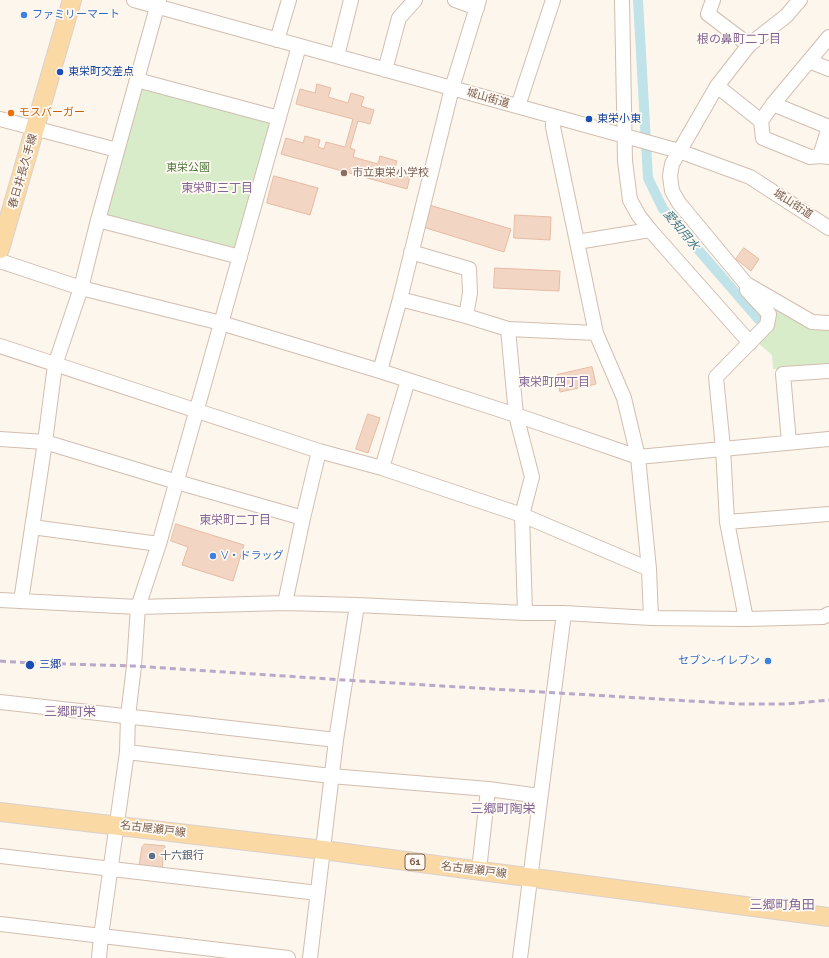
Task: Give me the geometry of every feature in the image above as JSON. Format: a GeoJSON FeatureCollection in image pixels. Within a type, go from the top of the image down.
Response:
{"type":"FeatureCollection","features":[{"type":"Feature","properties":{"kind":"main road","name":"春日井長久手線"},"geometry":{"type":"LineString","coordinates":[[0,249],[72,0]]}},
{"type":"Feature","properties":{"kind":"main road","name":"名古屋瀬戸線"},"geometry":{"type":"LineString","coordinates":[[0,812],[323,850],[829,917]]}},
{"type":"Feature","properties":{"kind":"street","name":"城山街道"},"geometry":{"type":"LineString","coordinates":[[134,0],[158,3],[277,40],[678,151],[750,177],[829,228]]}},
{"type":"Feature","properties":{"kind":"street"},"geometry":{"type":"LineString","coordinates":[[277,40],[289,0]]}},
{"type":"Feature","properties":{"kind":"street"},"geometry":{"type":"LineString","coordinates":[[337,56],[351,0]]}},
{"type":"Feature","properties":{"kind":"street"},"geometry":{"type":"LineString","coordinates":[[385,70],[399,18],[415,0]]}},
{"type":"Feature","properties":{"kind":"street"},"geometry":{"type":"LineString","coordinates":[[380,371],[400,299],[452,88],[478,4],[455,0]]}},
{"type":"Feature","properties":{"kind":"street"},"geometry":{"type":"LineString","coordinates":[[518,106],[553,0]]}},
{"type":"Feature","properties":{"kind":"street"},"geometry":{"type":"LineString","coordinates":[[622,0],[628,137],[624,161],[630,200],[639,216],[650,230],[750,343]]}},
{"type":"Feature","properties":{"kind":"street"},"geometry":{"type":"LineString","coordinates":[[713,0],[708,14],[749,45]]}},
{"type":"Feature","properties":{"kind":"street"},"geometry":{"type":"LineString","coordinates":[[793,2],[786,16],[749,45],[717,86],[678,151],[672,164],[670,176],[672,191],[679,203],[748,285],[812,322],[829,323]]}},
{"type":"Feature","properties":{"kind":"street"},"geometry":{"type":"LineString","coordinates":[[21,601],[55,365],[81,288],[98,220],[158,3]]}},
{"type":"Feature","properties":{"kind":"street"},"geometry":{"type":"LineString","coordinates":[[773,104],[829,127],[825,156],[810,157],[763,138],[761,122],[773,104],[829,37]]}},
{"type":"Feature","properties":{"kind":"street"},"geometry":{"type":"LineString","coordinates":[[99,958],[127,752],[128,716],[134,666],[138,608],[177,482],[299,46]]}},
{"type":"Feature","properties":{"kind":"street"},"geometry":{"type":"LineString","coordinates":[[809,61],[829,69]]}},
{"type":"Feature","properties":{"kind":"street"},"geometry":{"type":"LineString","coordinates":[[137,80],[279,118]]}},
{"type":"Feature","properties":{"kind":"street"},"geometry":{"type":"LineString","coordinates":[[717,86],[761,122]]}},
{"type":"Feature","properties":{"kind":"street"},"geometry":{"type":"LineString","coordinates":[[553,116],[553,127],[596,333],[624,398],[638,457],[649,569],[650,618]]}},
{"type":"Feature","properties":{"kind":"street"},"geometry":{"type":"LineString","coordinates":[[0,119],[117,150]]}},
{"type":"Feature","properties":{"kind":"street"},"geometry":{"type":"LineString","coordinates":[[98,220],[240,257]]}},
{"type":"Feature","properties":{"kind":"street"},"geometry":{"type":"LineString","coordinates":[[577,242],[650,230]]}},
{"type":"Feature","properties":{"kind":"street"},"geometry":{"type":"LineString","coordinates":[[411,252],[469,269],[470,293],[466,316]]}},
{"type":"Feature","properties":{"kind":"street"},"geometry":{"type":"LineString","coordinates":[[0,261],[81,288],[221,323],[380,371],[516,415],[638,457],[829,439]]}},
{"type":"Feature","properties":{"kind":"street"},"geometry":{"type":"LineString","coordinates":[[746,618],[728,522],[716,378],[767,325],[769,314],[746,290],[748,285]]}},
{"type":"Feature","properties":{"kind":"street"},"geometry":{"type":"LineString","coordinates":[[400,299],[466,316],[508,329],[596,333]]}},
{"type":"Feature","properties":{"kind":"street"},"geometry":{"type":"LineString","coordinates":[[508,329],[516,415],[532,477],[522,515],[525,613]]}},
{"type":"Feature","properties":{"kind":"street"},"geometry":{"type":"LineString","coordinates":[[0,346],[319,451],[382,468],[522,515],[649,569]]}},
{"type":"Feature","properties":{"kind":"street"},"geometry":{"type":"LineString","coordinates":[[789,442],[783,374],[829,371]]}},
{"type":"Feature","properties":{"kind":"street"},"geometry":{"type":"LineString","coordinates":[[382,468],[408,380]]}},
{"type":"Feature","properties":{"kind":"street"},"geometry":{"type":"LineString","coordinates":[[0,439],[45,442],[303,518]]}},
{"type":"Feature","properties":{"kind":"street"},"geometry":{"type":"LineString","coordinates":[[285,603],[319,451]]}},
{"type":"Feature","properties":{"kind":"street"},"geometry":{"type":"LineString","coordinates":[[728,522],[829,514]]}},
{"type":"Feature","properties":{"kind":"street"},"geometry":{"type":"LineString","coordinates":[[32,527],[159,544]]}},
{"type":"Feature","properties":{"kind":"street"},"geometry":{"type":"LineString","coordinates":[[0,600],[138,608],[285,603],[525,613],[564,613],[650,618],[823,617],[829,614]]}},
{"type":"Feature","properties":{"kind":"street"},"geometry":{"type":"LineString","coordinates":[[310,958],[331,776],[357,605]]}},
{"type":"Feature","properties":{"kind":"street"},"geometry":{"type":"LineString","coordinates":[[520,958],[564,613]]}},
{"type":"Feature","properties":{"kind":"street"},"geometry":{"type":"LineString","coordinates":[[0,702],[336,740]]}},
{"type":"Feature","properties":{"kind":"street"},"geometry":{"type":"LineString","coordinates":[[127,752],[331,776],[488,789],[540,796]]}},
{"type":"Feature","properties":{"kind":"street"},"geometry":{"type":"LineString","coordinates":[[479,870],[488,789]]}},
{"type":"Feature","properties":{"kind":"street"},"geometry":{"type":"LineString","coordinates":[[0,856],[318,893]]}},
{"type":"Feature","properties":{"kind":"street"},"geometry":{"type":"LineString","coordinates":[[0,924],[288,958]]}},
{"type":"Feature","properties":{"kind":"green space","name":"東栄公園"},"geometry":{"type":"Polygon","coordinates":[[[142,86],[272,122],[237,251],[105,216],[142,86]]]}},
{"type":"Feature","properties":{"kind":"green space"},"geometry":{"type":"Polygon","coordinates":[[[778,307],[829,326],[829,367],[773,369],[772,355],[759,344],[773,328],[778,307]]]}},
{"type":"Feature","properties":{"kind":"building"},"geometry":{"type":"Polygon","coordinates":[[[317,84],[331,88],[328,97],[348,103],[351,93],[364,97],[361,106],[374,110],[370,124],[358,121],[350,148],[355,150],[353,157],[378,164],[380,156],[397,161],[395,168],[411,173],[407,189],[281,154],[286,138],[303,143],[305,136],[320,140],[318,147],[324,149],[326,142],[345,147],[353,119],[296,104],[300,89],[315,93],[317,84]]]}},
{"type":"Feature","properties":{"kind":"building"},"geometry":{"type":"Polygon","coordinates":[[[274,176],[318,188],[310,215],[267,203],[274,176]]]}},
{"type":"Feature","properties":{"kind":"building"},"geometry":{"type":"Polygon","coordinates":[[[429,205],[511,229],[504,252],[423,227],[429,205]]]}},
{"type":"Feature","properties":{"kind":"building"},"geometry":{"type":"Polygon","coordinates":[[[515,215],[551,217],[550,240],[514,238],[515,215]]]}},
{"type":"Feature","properties":{"kind":"building"},"geometry":{"type":"Polygon","coordinates":[[[744,248],[759,259],[751,271],[736,259],[744,248]]]}},
{"type":"Feature","properties":{"kind":"building"},"geometry":{"type":"Polygon","coordinates":[[[495,268],[560,271],[559,291],[494,288],[495,268]]]}},
{"type":"Feature","properties":{"kind":"building"},"geometry":{"type":"Polygon","coordinates":[[[592,367],[596,384],[560,392],[557,375],[592,367]]]}},
{"type":"Feature","properties":{"kind":"building"},"geometry":{"type":"Polygon","coordinates":[[[368,414],[380,418],[368,453],[356,449],[368,414]]]}},
{"type":"Feature","properties":{"kind":"building","name":"V・ドラッグ"},"geometry":{"type":"Polygon","coordinates":[[[176,524],[244,545],[233,581],[182,565],[188,547],[171,541],[176,524]]]}},
{"type":"Feature","properties":{"kind":"building","name":"十六銀行"},"geometry":{"type":"Polygon","coordinates":[[[145,844],[165,846],[162,868],[139,866],[142,847],[145,844]]]}},
{"type":"Feature","properties":{"kind":"waterway","name":"愛知用水"},"geometry":{"type":"LineString","coordinates":[[638,0],[648,178],[663,209],[760,321]]}},
{"type":"Feature","properties":{"kind":"railway"},"geometry":{"type":"LineString","coordinates":[[0,661],[134,666],[740,704],[787,704],[829,700]]}},
{"type":"Feature","properties":{"kind":"place","name":"ファミリーマート"},"geometry":{"type":"Point","coordinates":[24,15]}},
{"type":"Feature","properties":{"kind":"place","name":"東栄町交差点"},"geometry":{"type":"Point","coordinates":[60,72]}},
{"type":"Feature","properties":{"kind":"place","name":"モスバーガー"},"geometry":{"type":"Point","coordinates":[11,113]}},
{"type":"Feature","properties":{"kind":"place","name":"東栄小東"},"geometry":{"type":"Point","coordinates":[589,119]}},
{"type":"Feature","properties":{"kind":"place","name":"市立東栄小学校"},"geometry":{"type":"Point","coordinates":[344,173]}},
{"type":"Feature","properties":{"kind":"place","name":"V・ドラッグ"},"geometry":{"type":"Point","coordinates":[213,556]}},
{"type":"Feature","properties":{"kind":"place","name":"セブン-イレブン"},"geometry":{"type":"Point","coordinates":[768,661]}},
{"type":"Feature","properties":{"kind":"place","name":"三郷"},"geometry":{"type":"Point","coordinates":[30,665]}},
{"type":"Feature","properties":{"kind":"place","name":"十六銀行"},"geometry":{"type":"Point","coordinates":[152,856]}},
{"type":"Feature","properties":{"kind":"district","name":"根の鼻町二丁目"},"geometry":{"type":"Point","coordinates":[739,39]}},
{"type":"Feature","properties":{"kind":"district","name":"東栄町三丁目"},"geometry":{"type":"Point","coordinates":[217,188]}},
{"type":"Feature","properties":{"kind":"district","name":"東栄町四丁目"},"geometry":{"type":"Point","coordinates":[554,382]}},
{"type":"Feature","properties":{"kind":"district","name":"東栄町二丁目"},"geometry":{"type":"Point","coordinates":[235,520]}},
{"type":"Feature","properties":{"kind":"district","name":"三郷町栄"},"geometry":{"type":"Point","coordinates":[70,712]}},
{"type":"Feature","properties":{"kind":"district","name":"三郷町陶栄"},"geometry":{"type":"Point","coordinates":[503,809]}},
{"type":"Feature","properties":{"kind":"district","name":"三郷町角田"},"geometry":{"type":"Point","coordinates":[782,905]}}]}
